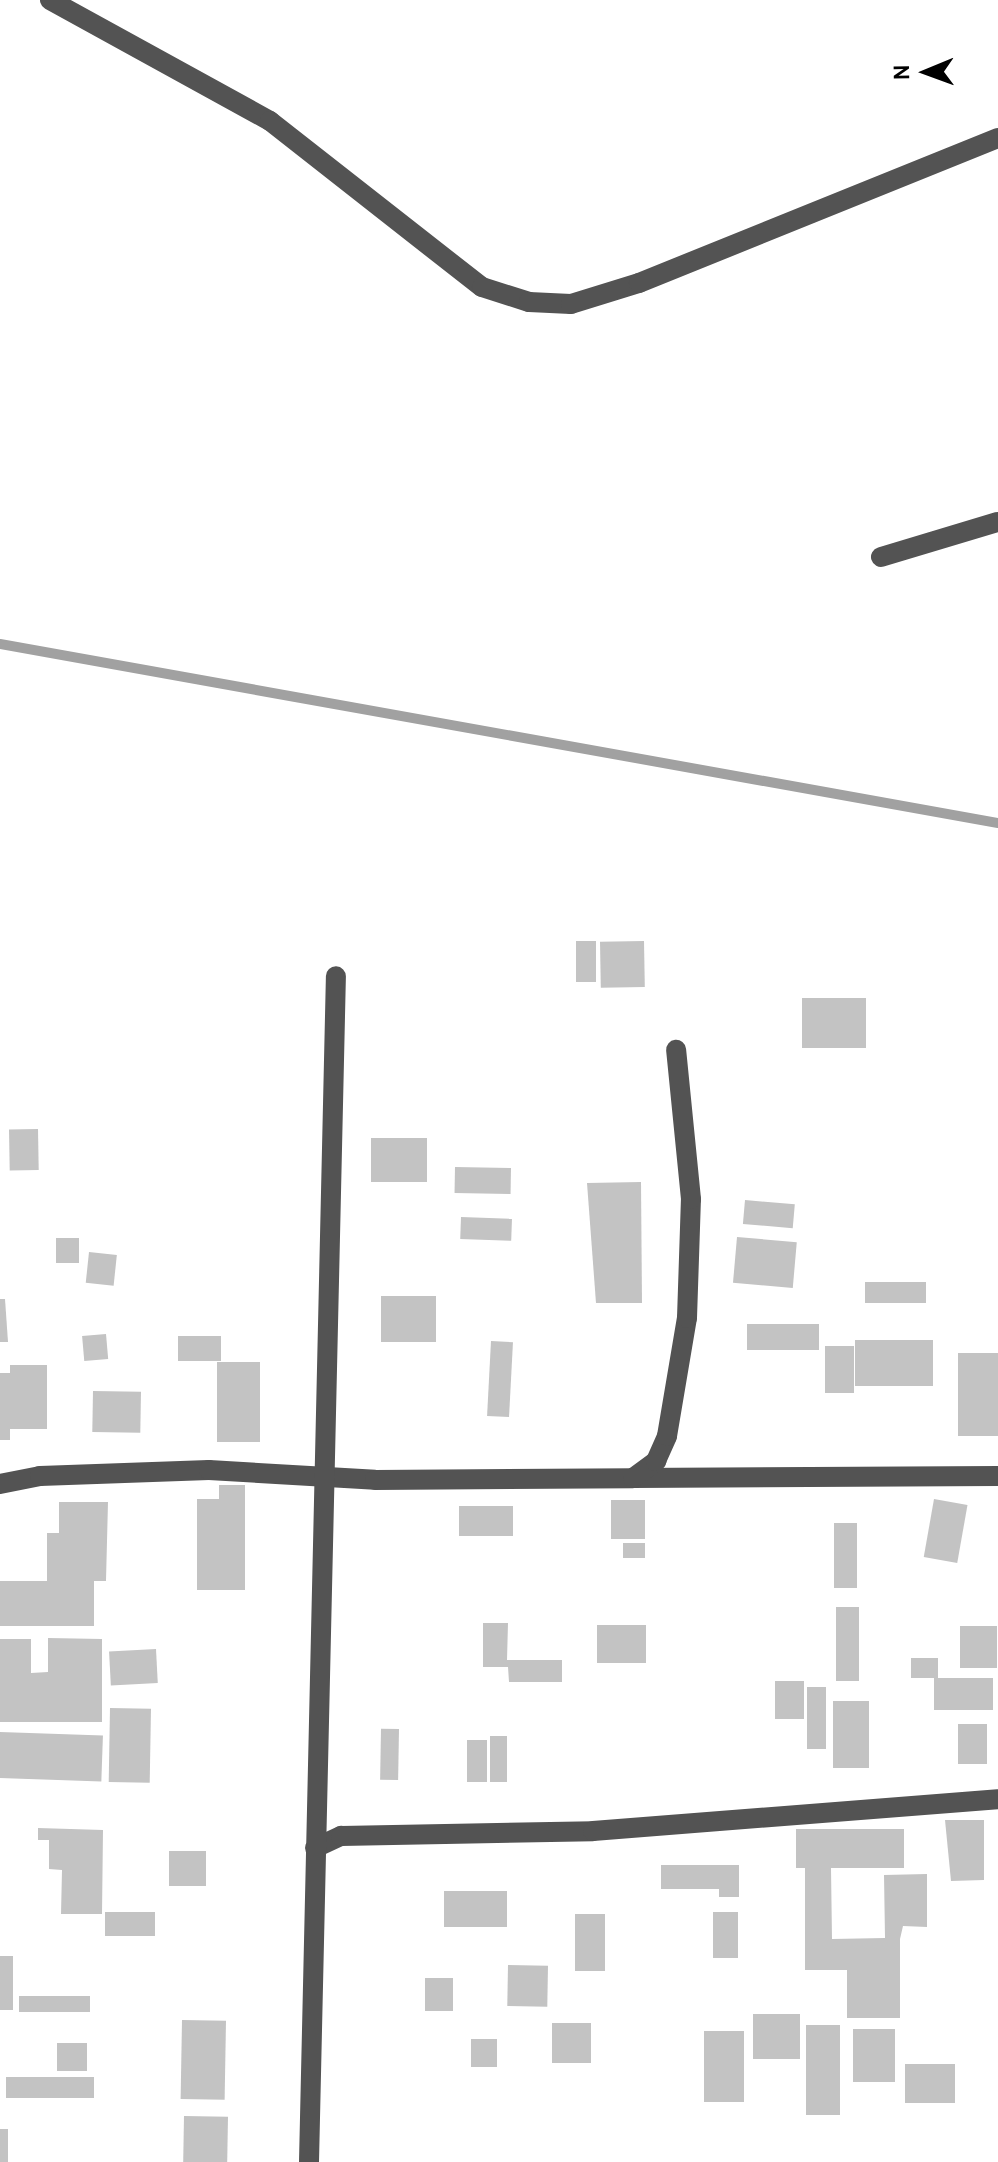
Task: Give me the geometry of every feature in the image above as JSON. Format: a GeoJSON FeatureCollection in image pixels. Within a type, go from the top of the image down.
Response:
{"type":"FeatureCollection","features":[{"type":"Feature","properties":{"kind":"street"},"geometry":{"type":"LineString","coordinates":[[50,0],[270,121],[482,287],[529,302],[571,304],[639,283],[998,138]]}},
{"type":"Feature","properties":{"kind":"street"},"geometry":{"type":"LineString","coordinates":[[881,557],[998,522]]}},
{"type":"Feature","properties":{"kind":"street"},"geometry":{"type":"LineString","coordinates":[[309,2162],[336,976]]}},
{"type":"Feature","properties":{"kind":"street"},"geometry":{"type":"LineString","coordinates":[[633,1478],[656,1461],[667,1436],[687,1318],[691,1199],[676,1050]]}},
{"type":"Feature","properties":{"kind":"street"},"geometry":{"type":"LineString","coordinates":[[0,1484],[179,1471],[633,1478],[998,1476]]}},
{"type":"Feature","properties":{"kind":"street"},"geometry":{"type":"LineString","coordinates":[[315,1848],[341,1836],[593,1831],[998,1799]]}},
{"type":"Feature","properties":{"kind":"building"},"geometry":{"type":"Polygon","coordinates":[[[576,941],[596,941],[596,982],[576,982],[576,941]]]}},
{"type":"Feature","properties":{"kind":"building"},"geometry":{"type":"Polygon","coordinates":[[[644,941],[645,987],[601,988],[600,942],[644,941]]]}},
{"type":"Feature","properties":{"kind":"building"},"geometry":{"type":"Polygon","coordinates":[[[802,998],[866,998],[866,1048],[802,1048],[802,998]]]}},
{"type":"Feature","properties":{"kind":"building"},"geometry":{"type":"Polygon","coordinates":[[[38,1129],[39,1170],[10,1170],[9,1130],[38,1129]]]}},
{"type":"Feature","properties":{"kind":"building"},"geometry":{"type":"Polygon","coordinates":[[[371,1138],[427,1138],[427,1182],[371,1182],[371,1138]]]}},
{"type":"Feature","properties":{"kind":"building"},"geometry":{"type":"Polygon","coordinates":[[[455,1167],[511,1168],[511,1194],[455,1193],[455,1167]]]}},
{"type":"Feature","properties":{"kind":"building"},"geometry":{"type":"Polygon","coordinates":[[[641,1182],[642,1303],[596,1303],[587,1183],[641,1182]]]}},
{"type":"Feature","properties":{"kind":"building"},"geometry":{"type":"Polygon","coordinates":[[[745,1200],[795,1204],[793,1228],[743,1224],[745,1200]]]}},
{"type":"Feature","properties":{"kind":"building"},"geometry":{"type":"Polygon","coordinates":[[[461,1217],[512,1219],[511,1241],[460,1239],[461,1217]]]}},
{"type":"Feature","properties":{"kind":"building"},"geometry":{"type":"Polygon","coordinates":[[[737,1237],[797,1242],[793,1288],[733,1283],[737,1237]]]}},
{"type":"Feature","properties":{"kind":"building"},"geometry":{"type":"Polygon","coordinates":[[[56,1238],[79,1238],[79,1263],[56,1263],[56,1238]]]}},
{"type":"Feature","properties":{"kind":"building"},"geometry":{"type":"Polygon","coordinates":[[[89,1252],[117,1255],[114,1286],[86,1283],[89,1252]]]}},
{"type":"Feature","properties":{"kind":"building"},"geometry":{"type":"Polygon","coordinates":[[[865,1282],[926,1282],[926,1303],[865,1303],[865,1282]]]}},
{"type":"Feature","properties":{"kind":"building"},"geometry":{"type":"Polygon","coordinates":[[[381,1296],[436,1296],[436,1342],[381,1342],[381,1296]]]}},
{"type":"Feature","properties":{"kind":"building"},"geometry":{"type":"Polygon","coordinates":[[[0,1299],[5,1299],[8,1342],[0,1342],[0,1299]]]}},
{"type":"Feature","properties":{"kind":"building"},"geometry":{"type":"Polygon","coordinates":[[[747,1324],[819,1324],[819,1350],[747,1350],[747,1324]]]}},
{"type":"Feature","properties":{"kind":"building"},"geometry":{"type":"Polygon","coordinates":[[[106,1334],[108,1359],[84,1361],[82,1336],[106,1334]]]}},
{"type":"Feature","properties":{"kind":"building"},"geometry":{"type":"Polygon","coordinates":[[[178,1336],[221,1336],[221,1361],[178,1361],[178,1336]]]}},
{"type":"Feature","properties":{"kind":"building"},"geometry":{"type":"Polygon","coordinates":[[[855,1340],[933,1340],[933,1386],[855,1386],[855,1340]]]}},
{"type":"Feature","properties":{"kind":"building"},"geometry":{"type":"Polygon","coordinates":[[[491,1341],[513,1342],[509,1417],[487,1416],[491,1341]]]}},
{"type":"Feature","properties":{"kind":"building"},"geometry":{"type":"Polygon","coordinates":[[[825,1346],[854,1346],[854,1393],[825,1393],[825,1346]]]}},
{"type":"Feature","properties":{"kind":"building"},"geometry":{"type":"Polygon","coordinates":[[[958,1353],[998,1353],[998,1436],[958,1436],[958,1353]]]}},
{"type":"Feature","properties":{"kind":"building"},"geometry":{"type":"Polygon","coordinates":[[[217,1362],[260,1362],[260,1442],[217,1442],[217,1362]]]}},
{"type":"Feature","properties":{"kind":"building"},"geometry":{"type":"Polygon","coordinates":[[[10,1365],[47,1365],[47,1429],[10,1429],[10,1440],[0,1440],[0,1373],[10,1373],[10,1365]]]}},
{"type":"Feature","properties":{"kind":"building"},"geometry":{"type":"Polygon","coordinates":[[[93,1391],[141,1392],[140,1433],[92,1432],[93,1391]]]}},
{"type":"Feature","properties":{"kind":"building"},"geometry":{"type":"Polygon","coordinates":[[[219,1485],[245,1485],[245,1590],[197,1590],[197,1499],[219,1499],[219,1485]]]}},
{"type":"Feature","properties":{"kind":"building"},"geometry":{"type":"Polygon","coordinates":[[[934,1499],[967,1505],[957,1563],[924,1557],[934,1499]]]}},
{"type":"Feature","properties":{"kind":"building"},"geometry":{"type":"Polygon","coordinates":[[[611,1500],[645,1500],[645,1539],[611,1539],[611,1500]]]}},
{"type":"Feature","properties":{"kind":"building"},"geometry":{"type":"Polygon","coordinates":[[[59,1502],[108,1502],[106,1581],[94,1581],[94,1626],[0,1626],[0,1581],[47,1581],[47,1533],[59,1533],[59,1502]]]}},
{"type":"Feature","properties":{"kind":"building"},"geometry":{"type":"Polygon","coordinates":[[[459,1506],[513,1506],[513,1536],[459,1536],[459,1506]]]}},
{"type":"Feature","properties":{"kind":"building"},"geometry":{"type":"Polygon","coordinates":[[[834,1523],[857,1523],[857,1588],[834,1588],[834,1523]]]}},
{"type":"Feature","properties":{"kind":"building"},"geometry":{"type":"Polygon","coordinates":[[[623,1543],[645,1543],[645,1558],[623,1558],[623,1543]]]}},
{"type":"Feature","properties":{"kind":"building"},"geometry":{"type":"Polygon","coordinates":[[[836,1607],[859,1607],[859,1681],[836,1681],[836,1607]]]}},
{"type":"Feature","properties":{"kind":"building"},"geometry":{"type":"Polygon","coordinates":[[[483,1623],[508,1623],[507,1660],[562,1660],[562,1682],[509,1682],[508,1667],[483,1667],[483,1623]]]}},
{"type":"Feature","properties":{"kind":"building"},"geometry":{"type":"Polygon","coordinates":[[[597,1625],[646,1625],[646,1663],[597,1663],[597,1625]]]}},
{"type":"Feature","properties":{"kind":"building"},"geometry":{"type":"Polygon","coordinates":[[[960,1626],[997,1626],[997,1668],[960,1668],[960,1626]]]}},
{"type":"Feature","properties":{"kind":"building"},"geometry":{"type":"Polygon","coordinates":[[[48,1638],[102,1639],[102,1722],[0,1722],[0,1639],[31,1639],[31,1673],[48,1672],[48,1638]]]}},
{"type":"Feature","properties":{"kind":"building"},"geometry":{"type":"Polygon","coordinates":[[[156,1649],[158,1683],[111,1685],[109,1651],[156,1649]]]}},
{"type":"Feature","properties":{"kind":"building"},"geometry":{"type":"Polygon","coordinates":[[[911,1658],[938,1658],[938,1678],[993,1678],[993,1710],[934,1710],[934,1678],[911,1678],[911,1658]]]}},
{"type":"Feature","properties":{"kind":"building"},"geometry":{"type":"Polygon","coordinates":[[[775,1681],[804,1681],[804,1719],[775,1719],[775,1681]]]}},
{"type":"Feature","properties":{"kind":"building"},"geometry":{"type":"Polygon","coordinates":[[[807,1687],[826,1687],[826,1749],[807,1749],[807,1687]]]}},
{"type":"Feature","properties":{"kind":"building"},"geometry":{"type":"Polygon","coordinates":[[[833,1701],[869,1701],[869,1768],[833,1768],[833,1701]]]}},
{"type":"Feature","properties":{"kind":"building"},"geometry":{"type":"Polygon","coordinates":[[[110,1708],[151,1709],[150,1783],[109,1782],[110,1708]]]}},
{"type":"Feature","properties":{"kind":"building"},"geometry":{"type":"Polygon","coordinates":[[[958,1724],[987,1724],[987,1764],[958,1764],[958,1724]]]}},
{"type":"Feature","properties":{"kind":"building"},"geometry":{"type":"Polygon","coordinates":[[[381,1729],[399,1729],[398,1780],[380,1780],[381,1729]]]}},
{"type":"Feature","properties":{"kind":"building"},"geometry":{"type":"Polygon","coordinates":[[[0,1732],[103,1736],[101,1782],[0,1778],[0,1732]]]}},
{"type":"Feature","properties":{"kind":"building"},"geometry":{"type":"Polygon","coordinates":[[[490,1736],[507,1736],[507,1782],[490,1782],[490,1736]]]}},
{"type":"Feature","properties":{"kind":"building"},"geometry":{"type":"Polygon","coordinates":[[[467,1740],[487,1740],[487,1782],[467,1782],[467,1740]]]}},
{"type":"Feature","properties":{"kind":"building"},"geometry":{"type":"Polygon","coordinates":[[[945,1820],[984,1820],[984,1880],[951,1881],[945,1820]]]}},
{"type":"Feature","properties":{"kind":"building"},"geometry":{"type":"Polygon","coordinates":[[[38,1828],[103,1830],[102,1914],[61,1914],[62,1870],[49,1869],[49,1840],[38,1840],[38,1828]]]}},
{"type":"Feature","properties":{"kind":"building"},"geometry":{"type":"Polygon","coordinates":[[[796,1829],[904,1829],[904,1868],[831,1868],[832,1939],[885,1938],[884,1875],[927,1874],[927,1927],[903,1926],[900,1939],[900,2018],[847,2018],[847,1970],[805,1970],[805,1868],[796,1868],[796,1829]]]}},
{"type":"Feature","properties":{"kind":"building"},"geometry":{"type":"Polygon","coordinates":[[[169,1851],[206,1851],[206,1886],[169,1886],[169,1851]]]}},
{"type":"Feature","properties":{"kind":"building"},"geometry":{"type":"Polygon","coordinates":[[[661,1865],[739,1865],[739,1897],[719,1897],[719,1889],[661,1889],[661,1865]]]}},
{"type":"Feature","properties":{"kind":"building"},"geometry":{"type":"Polygon","coordinates":[[[444,1891],[507,1891],[507,1927],[444,1927],[444,1891]]]}},
{"type":"Feature","properties":{"kind":"building"},"geometry":{"type":"Polygon","coordinates":[[[105,1912],[155,1912],[155,1936],[105,1936],[105,1912]]]}},
{"type":"Feature","properties":{"kind":"building"},"geometry":{"type":"Polygon","coordinates":[[[713,1912],[738,1912],[738,1958],[713,1958],[713,1912]]]}},
{"type":"Feature","properties":{"kind":"building"},"geometry":{"type":"Polygon","coordinates":[[[575,1914],[605,1914],[605,1971],[575,1971],[575,1914]]]}},
{"type":"Feature","properties":{"kind":"building"},"geometry":{"type":"Polygon","coordinates":[[[0,1956],[13,1956],[13,2010],[0,2010],[0,1956]]]}},
{"type":"Feature","properties":{"kind":"building"},"geometry":{"type":"Polygon","coordinates":[[[508,1965],[548,1966],[547,2007],[507,2006],[508,1965]]]}},
{"type":"Feature","properties":{"kind":"building"},"geometry":{"type":"Polygon","coordinates":[[[425,1978],[453,1978],[453,2011],[425,2011],[425,1978]]]}},
{"type":"Feature","properties":{"kind":"building"},"geometry":{"type":"Polygon","coordinates":[[[19,1996],[90,1996],[90,2012],[19,2012],[19,1996]]]}},
{"type":"Feature","properties":{"kind":"building"},"geometry":{"type":"Polygon","coordinates":[[[753,2014],[800,2014],[800,2059],[753,2059],[753,2014]]]}},
{"type":"Feature","properties":{"kind":"building"},"geometry":{"type":"Polygon","coordinates":[[[182,2020],[226,2021],[225,2100],[181,2099],[182,2020]]]}},
{"type":"Feature","properties":{"kind":"building"},"geometry":{"type":"Polygon","coordinates":[[[552,2023],[591,2023],[591,2063],[552,2063],[552,2023]]]}},
{"type":"Feature","properties":{"kind":"building"},"geometry":{"type":"Polygon","coordinates":[[[806,2025],[840,2025],[840,2115],[806,2115],[806,2025]]]}},
{"type":"Feature","properties":{"kind":"building"},"geometry":{"type":"Polygon","coordinates":[[[853,2029],[895,2029],[895,2082],[853,2082],[853,2029]]]}},
{"type":"Feature","properties":{"kind":"building"},"geometry":{"type":"Polygon","coordinates":[[[704,2031],[744,2031],[744,2102],[704,2102],[704,2031]]]}},
{"type":"Feature","properties":{"kind":"building"},"geometry":{"type":"Polygon","coordinates":[[[471,2039],[497,2039],[497,2067],[471,2067],[471,2039]]]}},
{"type":"Feature","properties":{"kind":"building"},"geometry":{"type":"Polygon","coordinates":[[[57,2043],[87,2043],[87,2071],[57,2071],[57,2043]]]}},
{"type":"Feature","properties":{"kind":"building"},"geometry":{"type":"Polygon","coordinates":[[[905,2064],[955,2064],[955,2103],[905,2103],[905,2064]]]}},
{"type":"Feature","properties":{"kind":"building"},"geometry":{"type":"Polygon","coordinates":[[[6,2077],[94,2077],[94,2098],[6,2098],[6,2077]]]}},
{"type":"Feature","properties":{"kind":"building"},"geometry":{"type":"Polygon","coordinates":[[[184,2116],[228,2117],[227,2162],[183,2162],[184,2116]]]}},
{"type":"Feature","properties":{"kind":"building"},"geometry":{"type":"Polygon","coordinates":[[[0,2129],[8,2129],[8,2162],[0,2162],[0,2129]]]}},
{"type":"Feature","properties":{"kind":"waterway"},"geometry":{"type":"LineString","coordinates":[[0,644],[998,823]]}}]}
